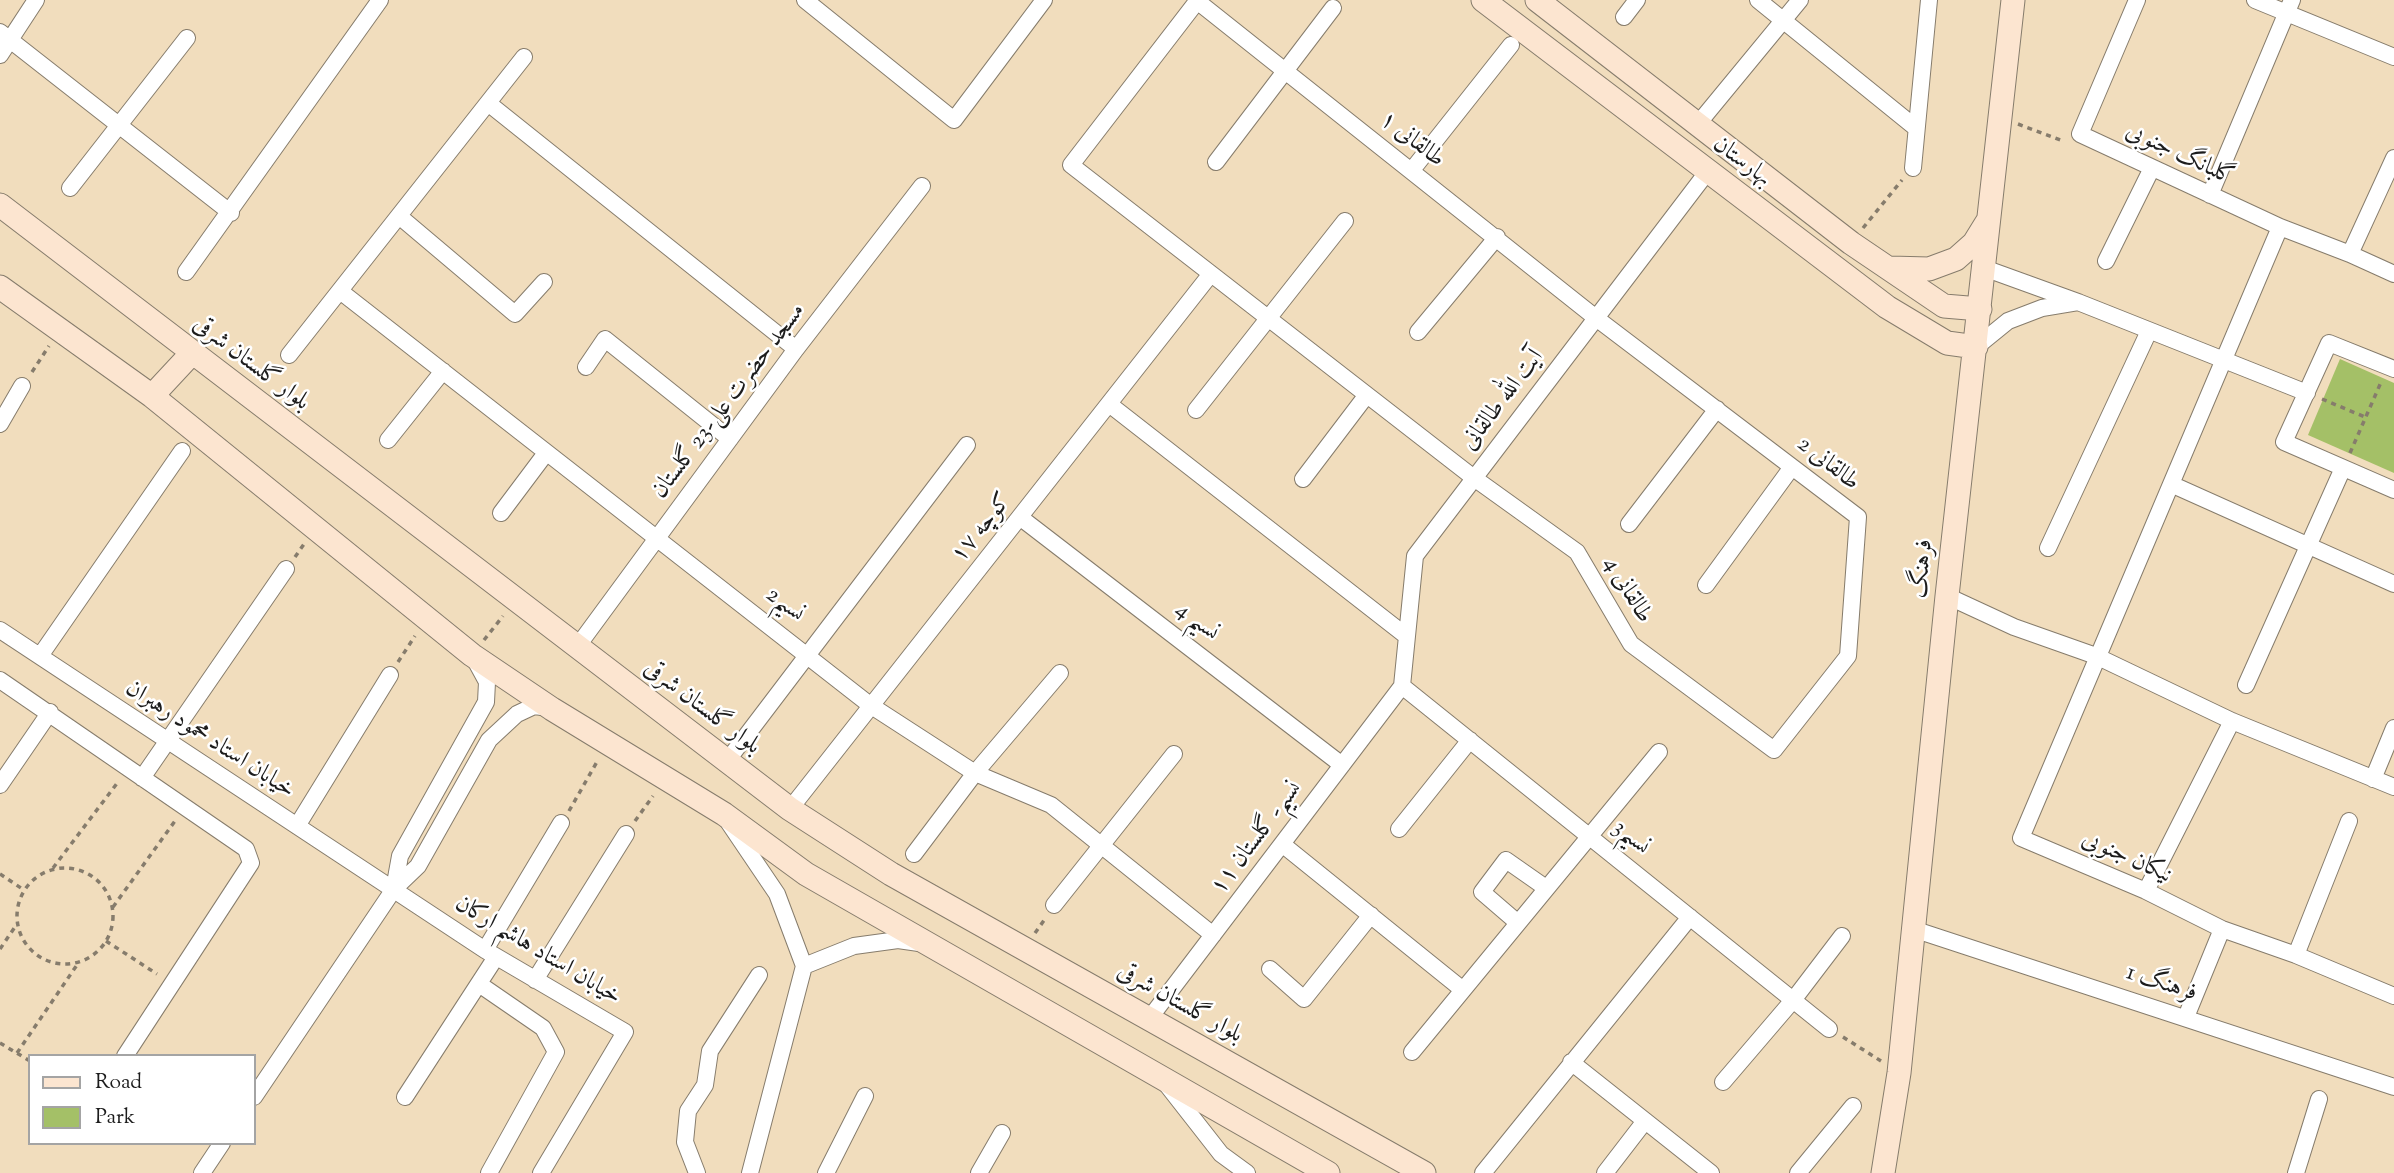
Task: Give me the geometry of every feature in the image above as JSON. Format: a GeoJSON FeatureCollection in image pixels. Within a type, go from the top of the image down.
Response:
{"type":"FeatureCollection","features":[{"type":"Feature","properties":{"kind":"main road","name":"بهارستان"},"geometry":{"type":"LineString","coordinates":[[1483,0],[1898,314],[1947,344],[1976,347]]}},
{"type":"Feature","properties":{"kind":"main road","name":"بهارستان"},"geometry":{"type":"LineString","coordinates":[[1537,0],[1851,243],[1944,306],[1980,309]]}},
{"type":"Feature","properties":{"kind":"main road","name":"فرهنگ"},"geometry":{"type":"LineString","coordinates":[[1883,1173],[1890,1143],[1899,1073],[1947,596],[2013,0]]}},
{"type":"Feature","properties":{"kind":"main road"},"geometry":{"type":"LineString","coordinates":[[1708,171],[1726,147]]}},
{"type":"Feature","properties":{"kind":"main road","name":"بلوار گلستان شرقی"},"geometry":{"type":"LineString","coordinates":[[0,205],[790,809],[891,874],[1424,1173]]}},
{"type":"Feature","properties":{"kind":"main road"},"geometry":{"type":"LineString","coordinates":[[1888,268],[1929,269],[1956,258],[1974,243],[1989,219]]}},
{"type":"Feature","properties":{"kind":"main road"},"geometry":{"type":"LineString","coordinates":[[0,287],[152,396],[472,655],[552,709],[724,814],[806,874],[1328,1173]]}},
{"type":"Feature","properties":{"kind":"main road"},"geometry":{"type":"LineString","coordinates":[[152,396],[192,353]]}},
{"type":"Feature","properties":{"kind":"main road","name":"فرهنگ"},"geometry":{"type":"LineString","coordinates":[[1890,1143],[1897,1173]]}},
{"type":"Feature","properties":{"kind":"street"},"geometry":{"type":"LineString","coordinates":[[0,55],[6,36],[36,0]]}},
{"type":"Feature","properties":{"kind":"street"},"geometry":{"type":"LineString","coordinates":[[186,272],[231,213],[380,0]]}},
{"type":"Feature","properties":{"kind":"street"},"geometry":{"type":"LineString","coordinates":[[804,0],[954,120],[1045,0]]}},
{"type":"Feature","properties":{"kind":"street","name":"طالقانی ۱"},"geometry":{"type":"LineString","coordinates":[[1198,0],[1596,318]]}},
{"type":"Feature","properties":{"kind":"street","name":"طالقانی 4"},"geometry":{"type":"LineString","coordinates":[[1198,0],[1072,165],[1366,396],[1577,552],[1630,643],[1774,750]]}},
{"type":"Feature","properties":{"kind":"street"},"geometry":{"type":"LineString","coordinates":[[1624,18],[1637,0]]}},
{"type":"Feature","properties":{"kind":"street"},"geometry":{"type":"LineString","coordinates":[[1758,0],[1916,128]]}},
{"type":"Feature","properties":{"kind":"street"},"geometry":{"type":"LineString","coordinates":[[1697,125],[1800,0]]}},
{"type":"Feature","properties":{"kind":"street"},"geometry":{"type":"LineString","coordinates":[[1913,168],[1929,0]]}},
{"type":"Feature","properties":{"kind":"street"},"geometry":{"type":"LineString","coordinates":[[2080,134],[2137,0]]}},
{"type":"Feature","properties":{"kind":"street"},"geometry":{"type":"LineString","coordinates":[[2255,0],[2289,7],[2394,57]]}},
{"type":"Feature","properties":{"kind":"street"},"geometry":{"type":"LineString","coordinates":[[2210,195],[2289,7]]}},
{"type":"Feature","properties":{"kind":"street"},"geometry":{"type":"LineString","coordinates":[[1216,162],[1334,8]]}},
{"type":"Feature","properties":{"kind":"street"},"geometry":{"type":"LineString","coordinates":[[6,36],[231,213]]}},
{"type":"Feature","properties":{"kind":"street"},"geometry":{"type":"LineString","coordinates":[[69,188],[187,38]]}},
{"type":"Feature","properties":{"kind":"street"},"geometry":{"type":"LineString","coordinates":[[1412,170],[1511,45]]}},
{"type":"Feature","properties":{"kind":"street"},"geometry":{"type":"LineString","coordinates":[[289,355],[524,57]]}},
{"type":"Feature","properties":{"kind":"street"},"geometry":{"type":"LineString","coordinates":[[488,103],[796,349]]}},
{"type":"Feature","properties":{"kind":"street","name":"گلبانگ جنوبی"},"geometry":{"type":"LineString","coordinates":[[2080,134],[2151,170],[2394,274]]}},
{"type":"Feature","properties":{"kind":"street"},"geometry":{"type":"LineString","coordinates":[[2350,254],[2394,158]]}},
{"type":"Feature","properties":{"kind":"street"},"geometry":{"type":"LineString","coordinates":[[2106,261],[2151,170]]}},
{"type":"Feature","properties":{"kind":"street","name":"آیت الله طالقانی"},"geometry":{"type":"LineString","coordinates":[[1402,686],[1415,555],[1708,171]]}},
{"type":"Feature","properties":{"kind":"street","name":"مسجد حضرت علی-23 گلستان"},"geometry":{"type":"LineString","coordinates":[[577,647],[796,349],[922,186]]}},
{"type":"Feature","properties":{"kind":"street"},"geometry":{"type":"LineString","coordinates":[[399,216],[515,314],[544,282]]}},
{"type":"Feature","properties":{"kind":"street"},"geometry":{"type":"LineString","coordinates":[[1196,410],[1345,221]]}},
{"type":"Feature","properties":{"kind":"street"},"geometry":{"type":"LineString","coordinates":[[2096,656],[2173,485],[2280,227]]}},
{"type":"Feature","properties":{"kind":"street"},"geometry":{"type":"LineString","coordinates":[[1418,332],[1497,237]]}},
{"type":"Feature","properties":{"kind":"street"},"geometry":{"type":"LineString","coordinates":[[1984,268],[2078,302],[2307,393]]}},
{"type":"Feature","properties":{"kind":"street","name":"کوچه ۱۷"},"geometry":{"type":"LineString","coordinates":[[790,809],[1210,275]]}},
{"type":"Feature","properties":{"kind":"street","name":"نسیم2"},"geometry":{"type":"LineString","coordinates":[[340,291],[810,655],[870,705],[975,773],[1051,805],[1213,935]]}},
{"type":"Feature","properties":{"kind":"street"},"geometry":{"type":"LineString","coordinates":[[1976,347],[2008,321],[2042,308],[2078,302]]}},
{"type":"Feature","properties":{"kind":"street","name":"طالقانی 2"},"geometry":{"type":"LineString","coordinates":[[1596,318],[1858,517],[1848,656],[1774,750]]}},
{"type":"Feature","properties":{"kind":"street"},"geometry":{"type":"LineString","coordinates":[[2048,548],[2149,331]]}},
{"type":"Feature","properties":{"kind":"street"},"geometry":{"type":"LineString","coordinates":[[586,368],[605,339],[730,439]]}},
{"type":"Feature","properties":{"kind":"street"},"geometry":{"type":"LineString","coordinates":[[2392,362],[2329,343],[2284,442],[2394,490]]}},
{"type":"Feature","properties":{"kind":"street"},"geometry":{"type":"LineString","coordinates":[[388,440],[443,371]]}},
{"type":"Feature","properties":{"kind":"street"},"geometry":{"type":"LineString","coordinates":[[0,424],[23,386]]}},
{"type":"Feature","properties":{"kind":"street"},"geometry":{"type":"LineString","coordinates":[[1303,479],[1366,396]]}},
{"type":"Feature","properties":{"kind":"street"},"geometry":{"type":"LineString","coordinates":[[1109,404],[1405,635]]}},
{"type":"Feature","properties":{"kind":"street"},"geometry":{"type":"LineString","coordinates":[[1629,524],[1717,409]]}},
{"type":"Feature","properties":{"kind":"street"},"geometry":{"type":"LineString","coordinates":[[727,761],[967,445]]}},
{"type":"Feature","properties":{"kind":"street"},"geometry":{"type":"LineString","coordinates":[[40,656],[181,451]]}},
{"type":"Feature","properties":{"kind":"street"},"geometry":{"type":"LineString","coordinates":[[501,513],[547,453]]}},
{"type":"Feature","properties":{"kind":"street"},"geometry":{"type":"LineString","coordinates":[[1706,585],[1792,467]]}},
{"type":"Feature","properties":{"kind":"street"},"geometry":{"type":"LineString","coordinates":[[2246,685],[2343,468]]}},
{"type":"Feature","properties":{"kind":"street"},"geometry":{"type":"LineString","coordinates":[[2173,485],[2394,584]]}},
{"type":"Feature","properties":{"kind":"street","name":"نسیم 4"},"geometry":{"type":"LineString","coordinates":[[1021,518],[1342,765]]}},
{"type":"Feature","properties":{"kind":"street"},"geometry":{"type":"LineString","coordinates":[[135,774],[166,740],[286,569]]}},
{"type":"Feature","properties":{"kind":"street"},"geometry":{"type":"LineString","coordinates":[[1947,596],[2014,627],[2096,656],[2232,721],[2394,788]]}},
{"type":"Feature","properties":{"kind":"street","name":"خیابان استاد محمود رهبران"},"geometry":{"type":"LineString","coordinates":[[0,630],[394,889]]}},
{"type":"Feature","properties":{"kind":"street"},"geometry":{"type":"LineString","coordinates":[[394,889],[400,856],[486,702],[488,682],[472,655]]}},
{"type":"Feature","properties":{"kind":"street","name":"نیکان جنوبی"},"geometry":{"type":"LineString","coordinates":[[2096,656],[2021,838],[2146,891],[2222,929],[2296,955],[2394,996]]}},
{"type":"Feature","properties":{"kind":"street"},"geometry":{"type":"LineString","coordinates":[[914,854],[975,773],[1060,673]]}},
{"type":"Feature","properties":{"kind":"street"},"geometry":{"type":"LineString","coordinates":[[297,825],[390,675]]}},
{"type":"Feature","properties":{"kind":"street"},"geometry":{"type":"LineString","coordinates":[[0,680],[246,849],[251,863],[126,1054]]}},
{"type":"Feature","properties":{"kind":"street","name":"نسیم- گلستان ۱۱"},"geometry":{"type":"LineString","coordinates":[[1149,1019],[1402,686]]}},
{"type":"Feature","properties":{"kind":"street","name":"نسیم3"},"geometry":{"type":"LineString","coordinates":[[1402,686],[1829,1029]]}},
{"type":"Feature","properties":{"kind":"street"},"geometry":{"type":"LineString","coordinates":[[256,1094],[394,889],[418,866],[489,740],[517,714],[534,706],[552,709]]}},
{"type":"Feature","properties":{"kind":"street"},"geometry":{"type":"LineString","coordinates":[[0,785],[50,712]]}},
{"type":"Feature","properties":{"kind":"street"},"geometry":{"type":"LineString","coordinates":[[2146,891],[2232,721]]}},
{"type":"Feature","properties":{"kind":"street"},"geometry":{"type":"LineString","coordinates":[[2373,779],[2394,728]]}},
{"type":"Feature","properties":{"kind":"street"},"geometry":{"type":"LineString","coordinates":[[1399,829],[1471,740]]}},
{"type":"Feature","properties":{"kind":"street"},"geometry":{"type":"LineString","coordinates":[[1412,1052],[1658,751]]}},
{"type":"Feature","properties":{"kind":"street"},"geometry":{"type":"LineString","coordinates":[[1054,905],[1174,754]]}},
{"type":"Feature","properties":{"kind":"street"},"geometry":{"type":"LineString","coordinates":[[724,814],[777,894],[804,966],[750,1173]]}},
{"type":"Feature","properties":{"kind":"street"},"geometry":{"type":"LineString","coordinates":[[2296,955],[2349,821]]}},
{"type":"Feature","properties":{"kind":"street"},"geometry":{"type":"LineString","coordinates":[[405,1097],[479,984],[490,953],[561,823]]}},
{"type":"Feature","properties":{"kind":"street"},"geometry":{"type":"LineString","coordinates":[[536,980],[626,834]]}},
{"type":"Feature","properties":{"kind":"street"},"geometry":{"type":"LineString","coordinates":[[1282,844],[1464,990]]}},
{"type":"Feature","properties":{"kind":"street"},"geometry":{"type":"LineString","coordinates":[[1518,923],[1482,892],[1506,860],[1546,888]]}},
{"type":"Feature","properties":{"kind":"street","name":"خیابان استاد هاشم ارکان"},"geometry":{"type":"LineString","coordinates":[[394,889],[490,953],[625,1032],[541,1173]]}},
{"type":"Feature","properties":{"kind":"street"},"geometry":{"type":"LineString","coordinates":[[1270,969],[1304,999],[1371,915]]}},
{"type":"Feature","properties":{"kind":"street"},"geometry":{"type":"LineString","coordinates":[[1483,1173],[1690,917]]}},
{"type":"Feature","properties":{"kind":"street","name":"فرهنگ 1"},"geometry":{"type":"LineString","coordinates":[[1913,929],[2394,1087]]}},
{"type":"Feature","properties":{"kind":"street"},"geometry":{"type":"LineString","coordinates":[[2186,1017],[2222,929]]}},
{"type":"Feature","properties":{"kind":"street"},"geometry":{"type":"LineString","coordinates":[[1723,1082],[1794,999],[1842,936]]}},
{"type":"Feature","properties":{"kind":"street"},"geometry":{"type":"LineString","coordinates":[[804,966],[853,946],[898,940],[930,944]]}},
{"type":"Feature","properties":{"kind":"street"},"geometry":{"type":"LineString","coordinates":[[697,1173],[685,1142],[688,1111],[705,1085],[710,1051],[759,975]]}},
{"type":"Feature","properties":{"kind":"street"},"geometry":{"type":"LineString","coordinates":[[479,984],[543,1028],[556,1052],[489,1173]]}},
{"type":"Feature","properties":{"kind":"street"},"geometry":{"type":"LineString","coordinates":[[1571,1062],[1711,1173]]}},
{"type":"Feature","properties":{"kind":"street"},"geometry":{"type":"LineString","coordinates":[[1161,1077],[1221,1154],[1247,1173]]}},
{"type":"Feature","properties":{"kind":"street"},"geometry":{"type":"LineString","coordinates":[[826,1173],[865,1096]]}},
{"type":"Feature","properties":{"kind":"street"},"geometry":{"type":"LineString","coordinates":[[2296,1173],[2319,1099]]}},
{"type":"Feature","properties":{"kind":"street"},"geometry":{"type":"LineString","coordinates":[[1798,1173],[1853,1106]]}},
{"type":"Feature","properties":{"kind":"street"},"geometry":{"type":"LineString","coordinates":[[1605,1173],[1645,1121]]}},
{"type":"Feature","properties":{"kind":"street"},"geometry":{"type":"LineString","coordinates":[[979,1173],[1002,1133]]}},
{"type":"Feature","properties":{"kind":"street"},"geometry":{"type":"LineString","coordinates":[[202,1173],[221,1145]]}},
{"type":"Feature","properties":{"kind":"path"},"geometry":{"type":"LineString","coordinates":[[2000,117],[2067,142],[2080,134]]}},
{"type":"Feature","properties":{"kind":"path"},"geometry":{"type":"LineString","coordinates":[[1851,243],[1913,168]]}},
{"type":"Feature","properties":{"kind":"path"},"geometry":{"type":"LineString","coordinates":[[23,386],[60,330]]}},
{"type":"Feature","properties":{"kind":"path"},"geometry":{"type":"LineString","coordinates":[[2343,468],[2392,362]]}},
{"type":"Feature","properties":{"kind":"path"},"geometry":{"type":"LineString","coordinates":[[2307,393],[2365,417]]}},
{"type":"Feature","properties":{"kind":"path"},"geometry":{"type":"LineString","coordinates":[[286,569],[316,528]]}},
{"type":"Feature","properties":{"kind":"path"},"geometry":{"type":"LineString","coordinates":[[472,655],[515,600]]}},
{"type":"Feature","properties":{"kind":"path"},"geometry":{"type":"LineString","coordinates":[[390,675],[427,618]]}},
{"type":"Feature","properties":{"kind":"path"},"geometry":{"type":"LineString","coordinates":[[561,823],[607,743]]}},
{"type":"Feature","properties":{"kind":"path"},"geometry":{"type":"LineString","coordinates":[[52,869],[75,868],[86,872],[104,886],[113,907],[113,919],[106,941],[90,957],[79,962],[56,963],[45,959],[27,944],[18,923],[19,900],[32,881],[52,869],[135,774]]}},
{"type":"Feature","properties":{"kind":"path"},"geometry":{"type":"LineString","coordinates":[[626,834],[666,778]]}},
{"type":"Feature","properties":{"kind":"path"},"geometry":{"type":"LineString","coordinates":[[113,907],[184,808]]}},
{"type":"Feature","properties":{"kind":"path"},"geometry":{"type":"LineString","coordinates":[[0,874],[24,890]]}},
{"type":"Feature","properties":{"kind":"path"},"geometry":{"type":"LineString","coordinates":[[1025,949],[1054,905]]}},
{"type":"Feature","properties":{"kind":"path"},"geometry":{"type":"LineString","coordinates":[[0,949],[18,923]]}},
{"type":"Feature","properties":{"kind":"path"},"geometry":{"type":"LineString","coordinates":[[106,941],[172,983]]}},
{"type":"Feature","properties":{"kind":"path"},"geometry":{"type":"LineString","coordinates":[[17,1053],[79,962]]}},
{"type":"Feature","properties":{"kind":"path"},"geometry":{"type":"LineString","coordinates":[[1829,1029],[1899,1073]]}},
{"type":"Feature","properties":{"kind":"path"},"geometry":{"type":"LineString","coordinates":[[0,1043],[28,1060]]}},
{"type":"Feature","properties":{"kind":"green space"},"geometry":{"type":"Polygon","coordinates":[[[2340,359],[2394,383],[2394,473],[2308,435],[2340,359]]]}}]}
